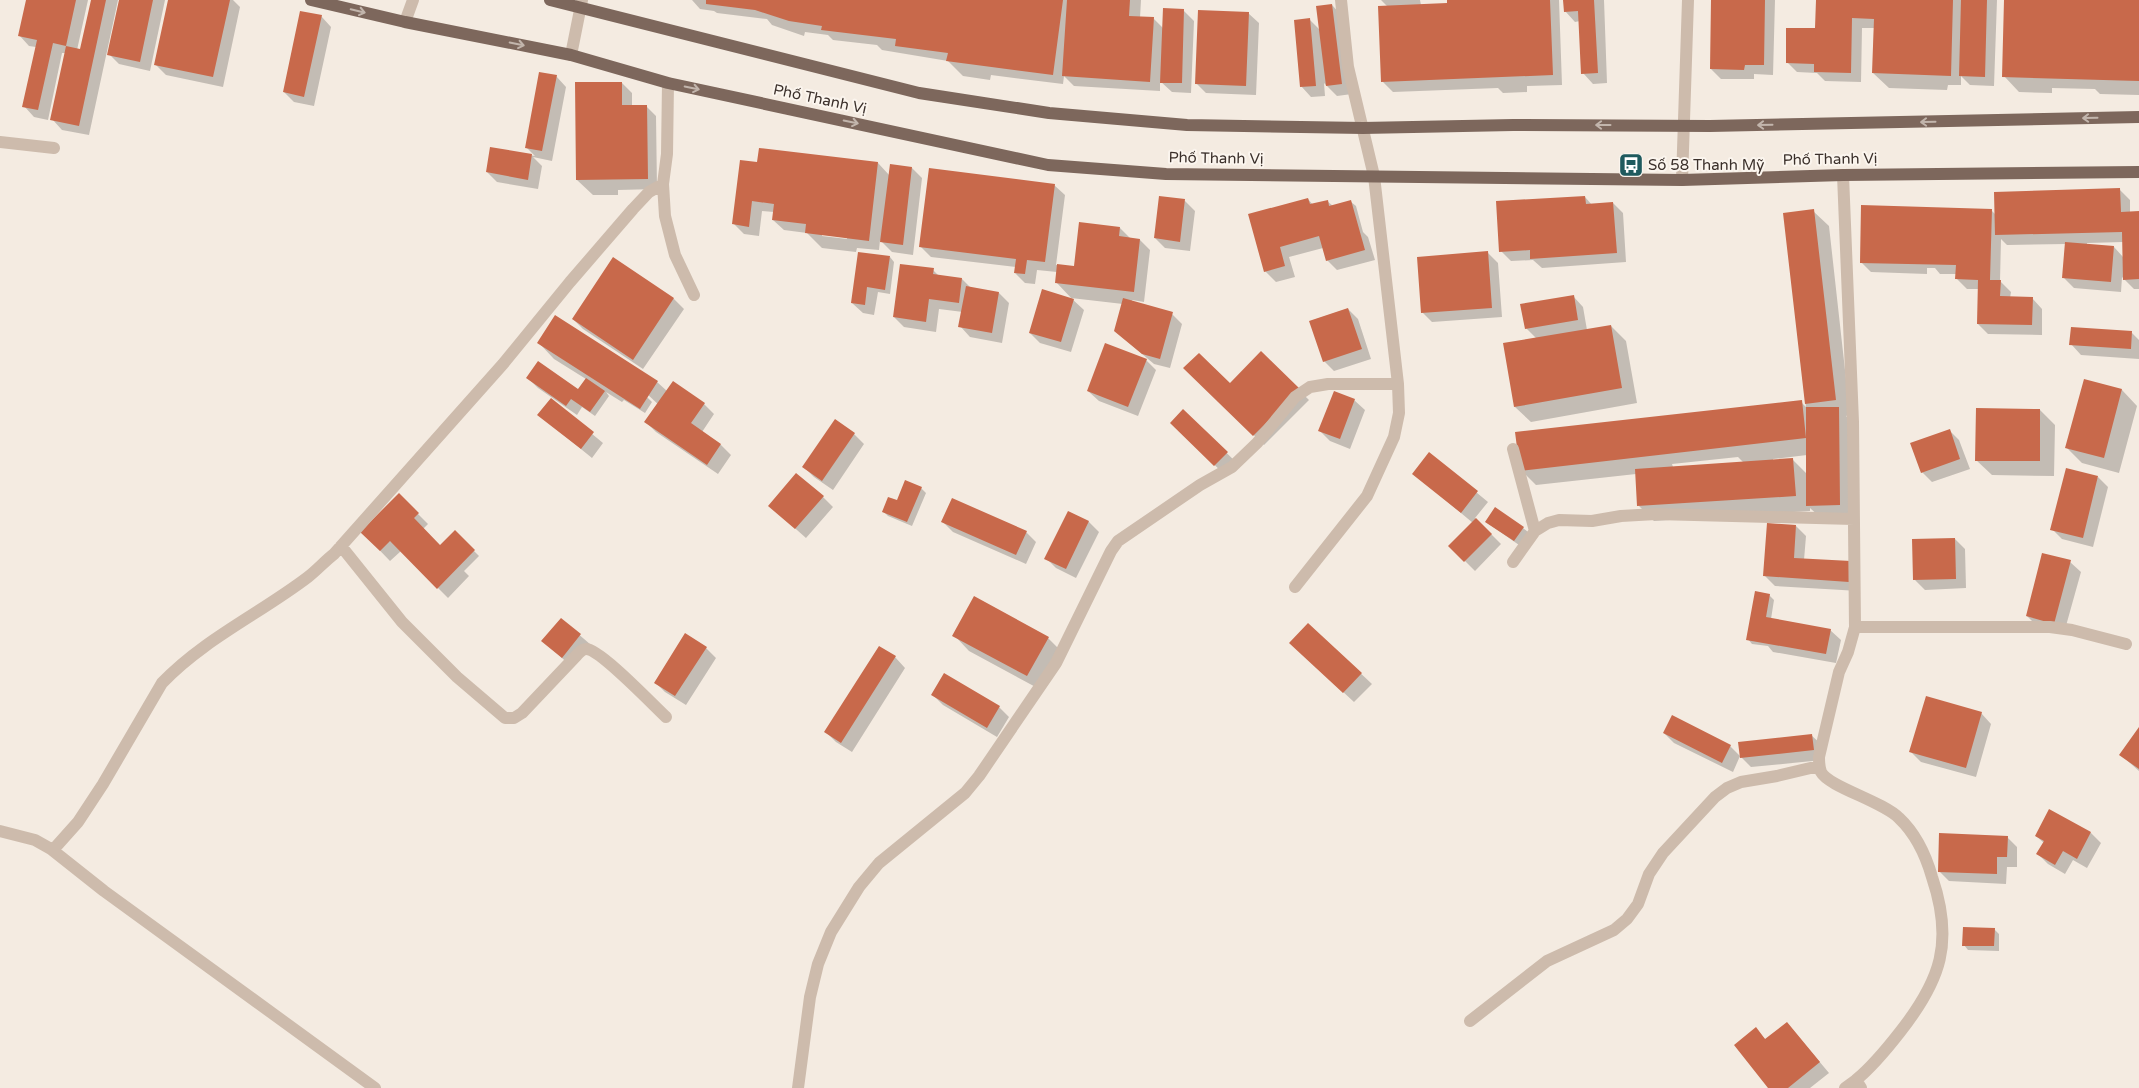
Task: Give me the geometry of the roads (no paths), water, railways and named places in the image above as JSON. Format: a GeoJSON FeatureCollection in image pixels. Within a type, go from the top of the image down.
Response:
{"type":"FeatureCollection","features":[{"type":"Feature","properties":{"kind":"main road","name":"Phố Thanh Vị"},"geometry":{"type":"LineString","coordinates":[[311,0],[405,22],[571,56],[668,83],[1048,165],[1166,174],[1682,180],[1843,175],[2139,172]]}},
{"type":"Feature","properties":{"kind":"main road","name":"Phố Thanh Vị"},"geometry":{"type":"LineString","coordinates":[[550,0],[582,4],[658,29],[788,59],[919,93],[1049,114],[1187,125],[1363,128],[1513,125],[1684,126],[2139,117]]}},
{"type":"Feature","properties":{"kind":"street"},"geometry":{"type":"LineString","coordinates":[[405,22],[413,0]]}},
{"type":"Feature","properties":{"kind":"street"},"geometry":{"type":"LineString","coordinates":[[1295,587],[1367,496],[1394,437],[1399,413],[1398,384],[1374,176],[1348,67],[1341,0]]}},
{"type":"Feature","properties":{"kind":"street"},"geometry":{"type":"LineString","coordinates":[[1682,180],[1688,0]]}},
{"type":"Feature","properties":{"kind":"street"},"geometry":{"type":"LineString","coordinates":[[571,56],[582,4]]}},
{"type":"Feature","properties":{"kind":"street"},"geometry":{"type":"LineString","coordinates":[[668,83],[667,154],[663,184],[665,216],[675,255],[694,295]]}},
{"type":"Feature","properties":{"kind":"street"},"geometry":{"type":"LineString","coordinates":[[0,142],[54,148]]}},
{"type":"Feature","properties":{"kind":"street"},"geometry":{"type":"LineString","coordinates":[[1843,175],[1854,422],[1855,627],[1848,652],[1839,672],[1819,757],[1819,766],[1827,779],[1880,804],[1899,817],[1912,833],[1923,852],[1942,908],[1942,945],[1938,968],[1929,990],[1907,1024],[1859,1084],[1845,1088]]}},
{"type":"Feature","properties":{"kind":"street"},"geometry":{"type":"LineString","coordinates":[[53,850],[78,822],[162,683],[174,671],[223,634],[308,577],[340,546],[503,364],[633,209],[649,192],[663,184]]}},
{"type":"Feature","properties":{"kind":"street"},"geometry":{"type":"LineString","coordinates":[[798,1088],[810,997],[818,964],[831,932],[859,887],[879,863],[965,793],[979,776],[1056,662],[1110,551],[1118,541],[1200,485],[1232,467],[1257,443],[1295,397],[1310,388],[1328,384],[1398,384]]}},
{"type":"Feature","properties":{"kind":"street"},"geometry":{"type":"LineString","coordinates":[[1513,449],[1535,531]]}},
{"type":"Feature","properties":{"kind":"street"},"geometry":{"type":"LineString","coordinates":[[1513,562],[1535,531],[1548,523],[1559,520],[1592,521],[1621,516],[1656,514],[1854,519]]}},
{"type":"Feature","properties":{"kind":"street"},"geometry":{"type":"LineString","coordinates":[[340,546],[402,622],[457,677],[505,718],[514,718],[522,713],[583,649],[588,649],[601,656],[666,717]]}},
{"type":"Feature","properties":{"kind":"street"},"geometry":{"type":"LineString","coordinates":[[1855,627],[2050,627],[2072,630],[2126,644]]}},
{"type":"Feature","properties":{"kind":"street"},"geometry":{"type":"LineString","coordinates":[[1470,1021],[1547,961],[1614,930],[1627,919],[1638,904],[1649,874],[1663,853],[1714,796],[1741,782],[1819,766]]}},
{"type":"Feature","properties":{"kind":"street"},"geometry":{"type":"LineString","coordinates":[[0,831],[35,840],[53,850],[104,891],[376,1088]]}},
{"type":"Feature","properties":{"kind":"place","name":"Số 58 Thanh Mỹ"},"geometry":{"type":"Point","coordinates":[1631,165]}}]}
